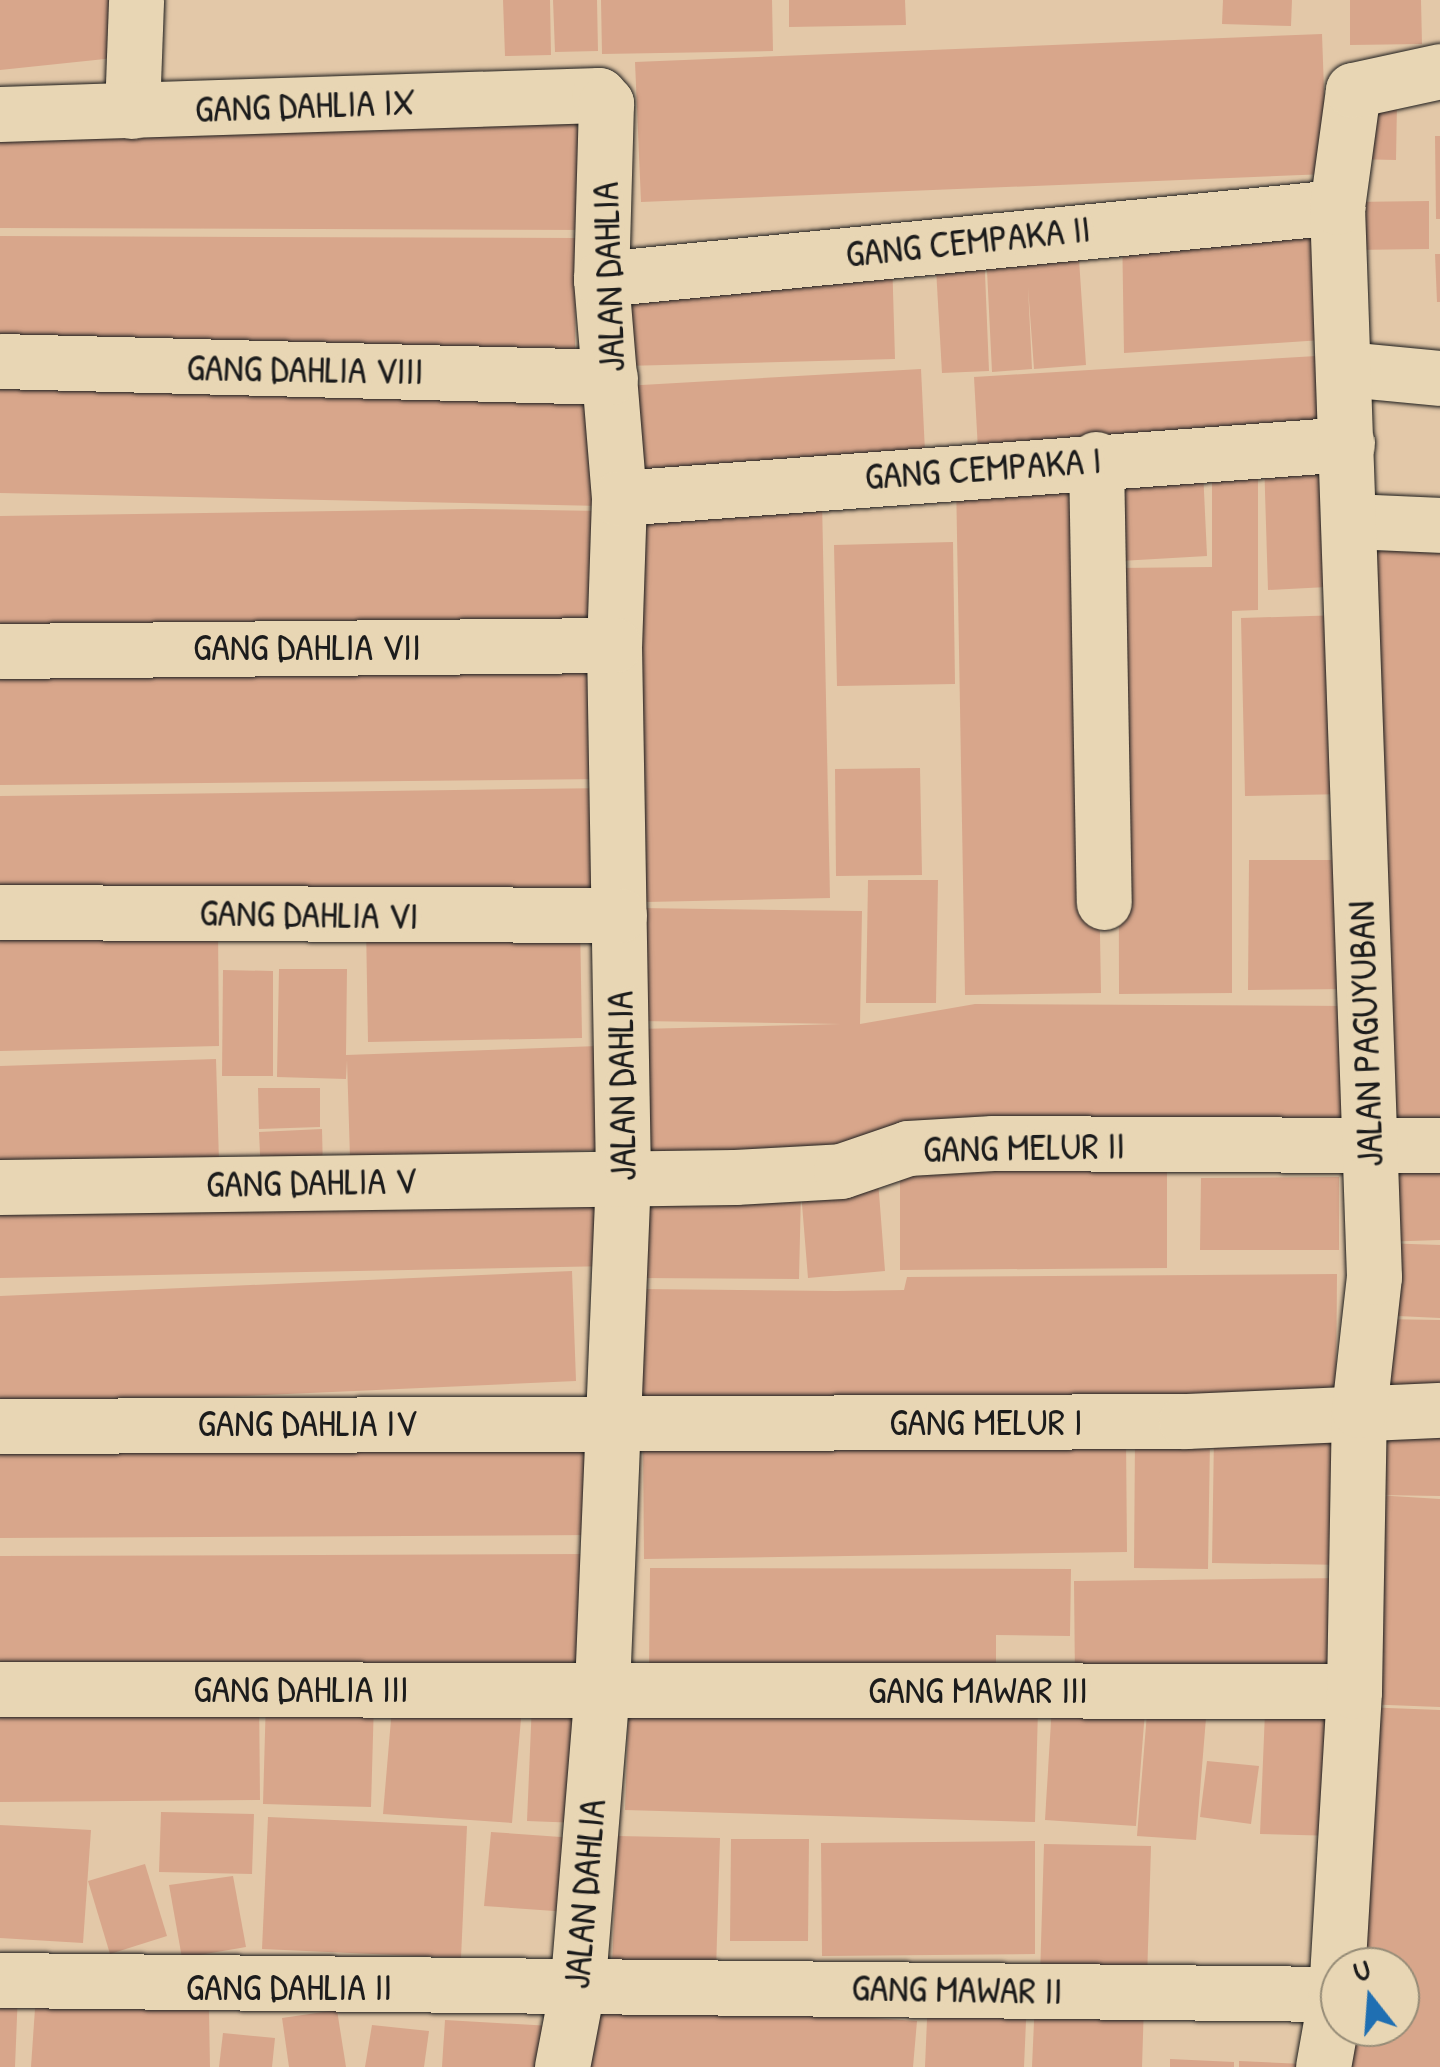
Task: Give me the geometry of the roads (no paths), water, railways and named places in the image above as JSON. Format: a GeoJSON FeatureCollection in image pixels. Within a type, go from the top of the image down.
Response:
{"type":"FeatureCollection","features":[{"type":"Feature","properties":{"kind":"street"},"geometry":{"type":"LineString","coordinates":[[132,111],[136,0]]}},
{"type":"Feature","properties":{"kind":"street","name":"JALAN PAGUYUBAN"},"geometry":{"type":"LineString","coordinates":[[1339,1947],[1354,1691],[1359,1410],[1374,1277],[1346,369],[1337,206],[1353,90],[1440,70]]}},
{"type":"Feature","properties":{"kind":"street","name":"GANG DAHLIA IX"},"geometry":{"type":"LineString","coordinates":[[0,114],[591,96],[606,103]]}},
{"type":"Feature","properties":{"kind":"street","name":"JALAN DAHLIA"},"geometry":{"type":"LineString","coordinates":[[562,2067],[578,1983],[602,1688],[623,1176],[614,645],[620,498],[600,279],[606,103]]}},
{"type":"Feature","properties":{"kind":"street","name":"GANG CEMPAKA II"},"geometry":{"type":"LineString","coordinates":[[600,279],[1337,206]]}},
{"type":"Feature","properties":{"kind":"street","name":"GANG DAHLIA VIII"},"geometry":{"type":"LineString","coordinates":[[0,361],[610,376]]}},
{"type":"Feature","properties":{"kind":"street"},"geometry":{"type":"LineString","coordinates":[[1346,369],[1440,378]]}},
{"type":"Feature","properties":{"kind":"street","name":"GANG CEMPAKA I"},"geometry":{"type":"LineString","coordinates":[[620,498],[1096,459],[1346,444]]}},
{"type":"Feature","properties":{"kind":"street"},"geometry":{"type":"LineString","coordinates":[[1096,459],[1104,902]]}},
{"type":"Feature","properties":{"kind":"street"},"geometry":{"type":"LineString","coordinates":[[1350,521],[1440,525]]}},
{"type":"Feature","properties":{"kind":"street","name":"GANG DAHLIA VII"},"geometry":{"type":"LineString","coordinates":[[0,650],[614,645]]}},
{"type":"Feature","properties":{"kind":"street","name":"GANG DAHLIA VI"},"geometry":{"type":"LineString","coordinates":[[0,912],[619,915]]}},
{"type":"Feature","properties":{"kind":"street","name":"GANG MELUR II"},"geometry":{"type":"LineString","coordinates":[[623,1176],[841,1171],[908,1148],[993,1143],[1368,1147],[1440,1144]]}},
{"type":"Feature","properties":{"kind":"street","name":"GANG DAHLIA V"},"geometry":{"type":"LineString","coordinates":[[0,1187],[623,1176]]}},
{"type":"Feature","properties":{"kind":"street","name":"GANG MELUR I"},"geometry":{"type":"LineString","coordinates":[[614,1421],[1186,1421],[1359,1410],[1440,1410]]}},
{"type":"Feature","properties":{"kind":"street","name":"GANG DAHLIA IV"},"geometry":{"type":"LineString","coordinates":[[0,1426],[614,1421]]}},
{"type":"Feature","properties":{"kind":"street","name":"GANG MAWAR III"},"geometry":{"type":"LineString","coordinates":[[602,1688],[1354,1691]]}},
{"type":"Feature","properties":{"kind":"street","name":"GANG DAHLIA III"},"geometry":{"type":"LineString","coordinates":[[0,1689],[602,1688]]}},
{"type":"Feature","properties":{"kind":"street","name":"GANG DAHLIA II"},"geometry":{"type":"LineString","coordinates":[[0,1980],[311,1988],[578,1983]]}},
{"type":"Feature","properties":{"kind":"street","name":"GANG MAWAR II"},"geometry":{"type":"LineString","coordinates":[[578,1983],[1320,1994]]}}]}
